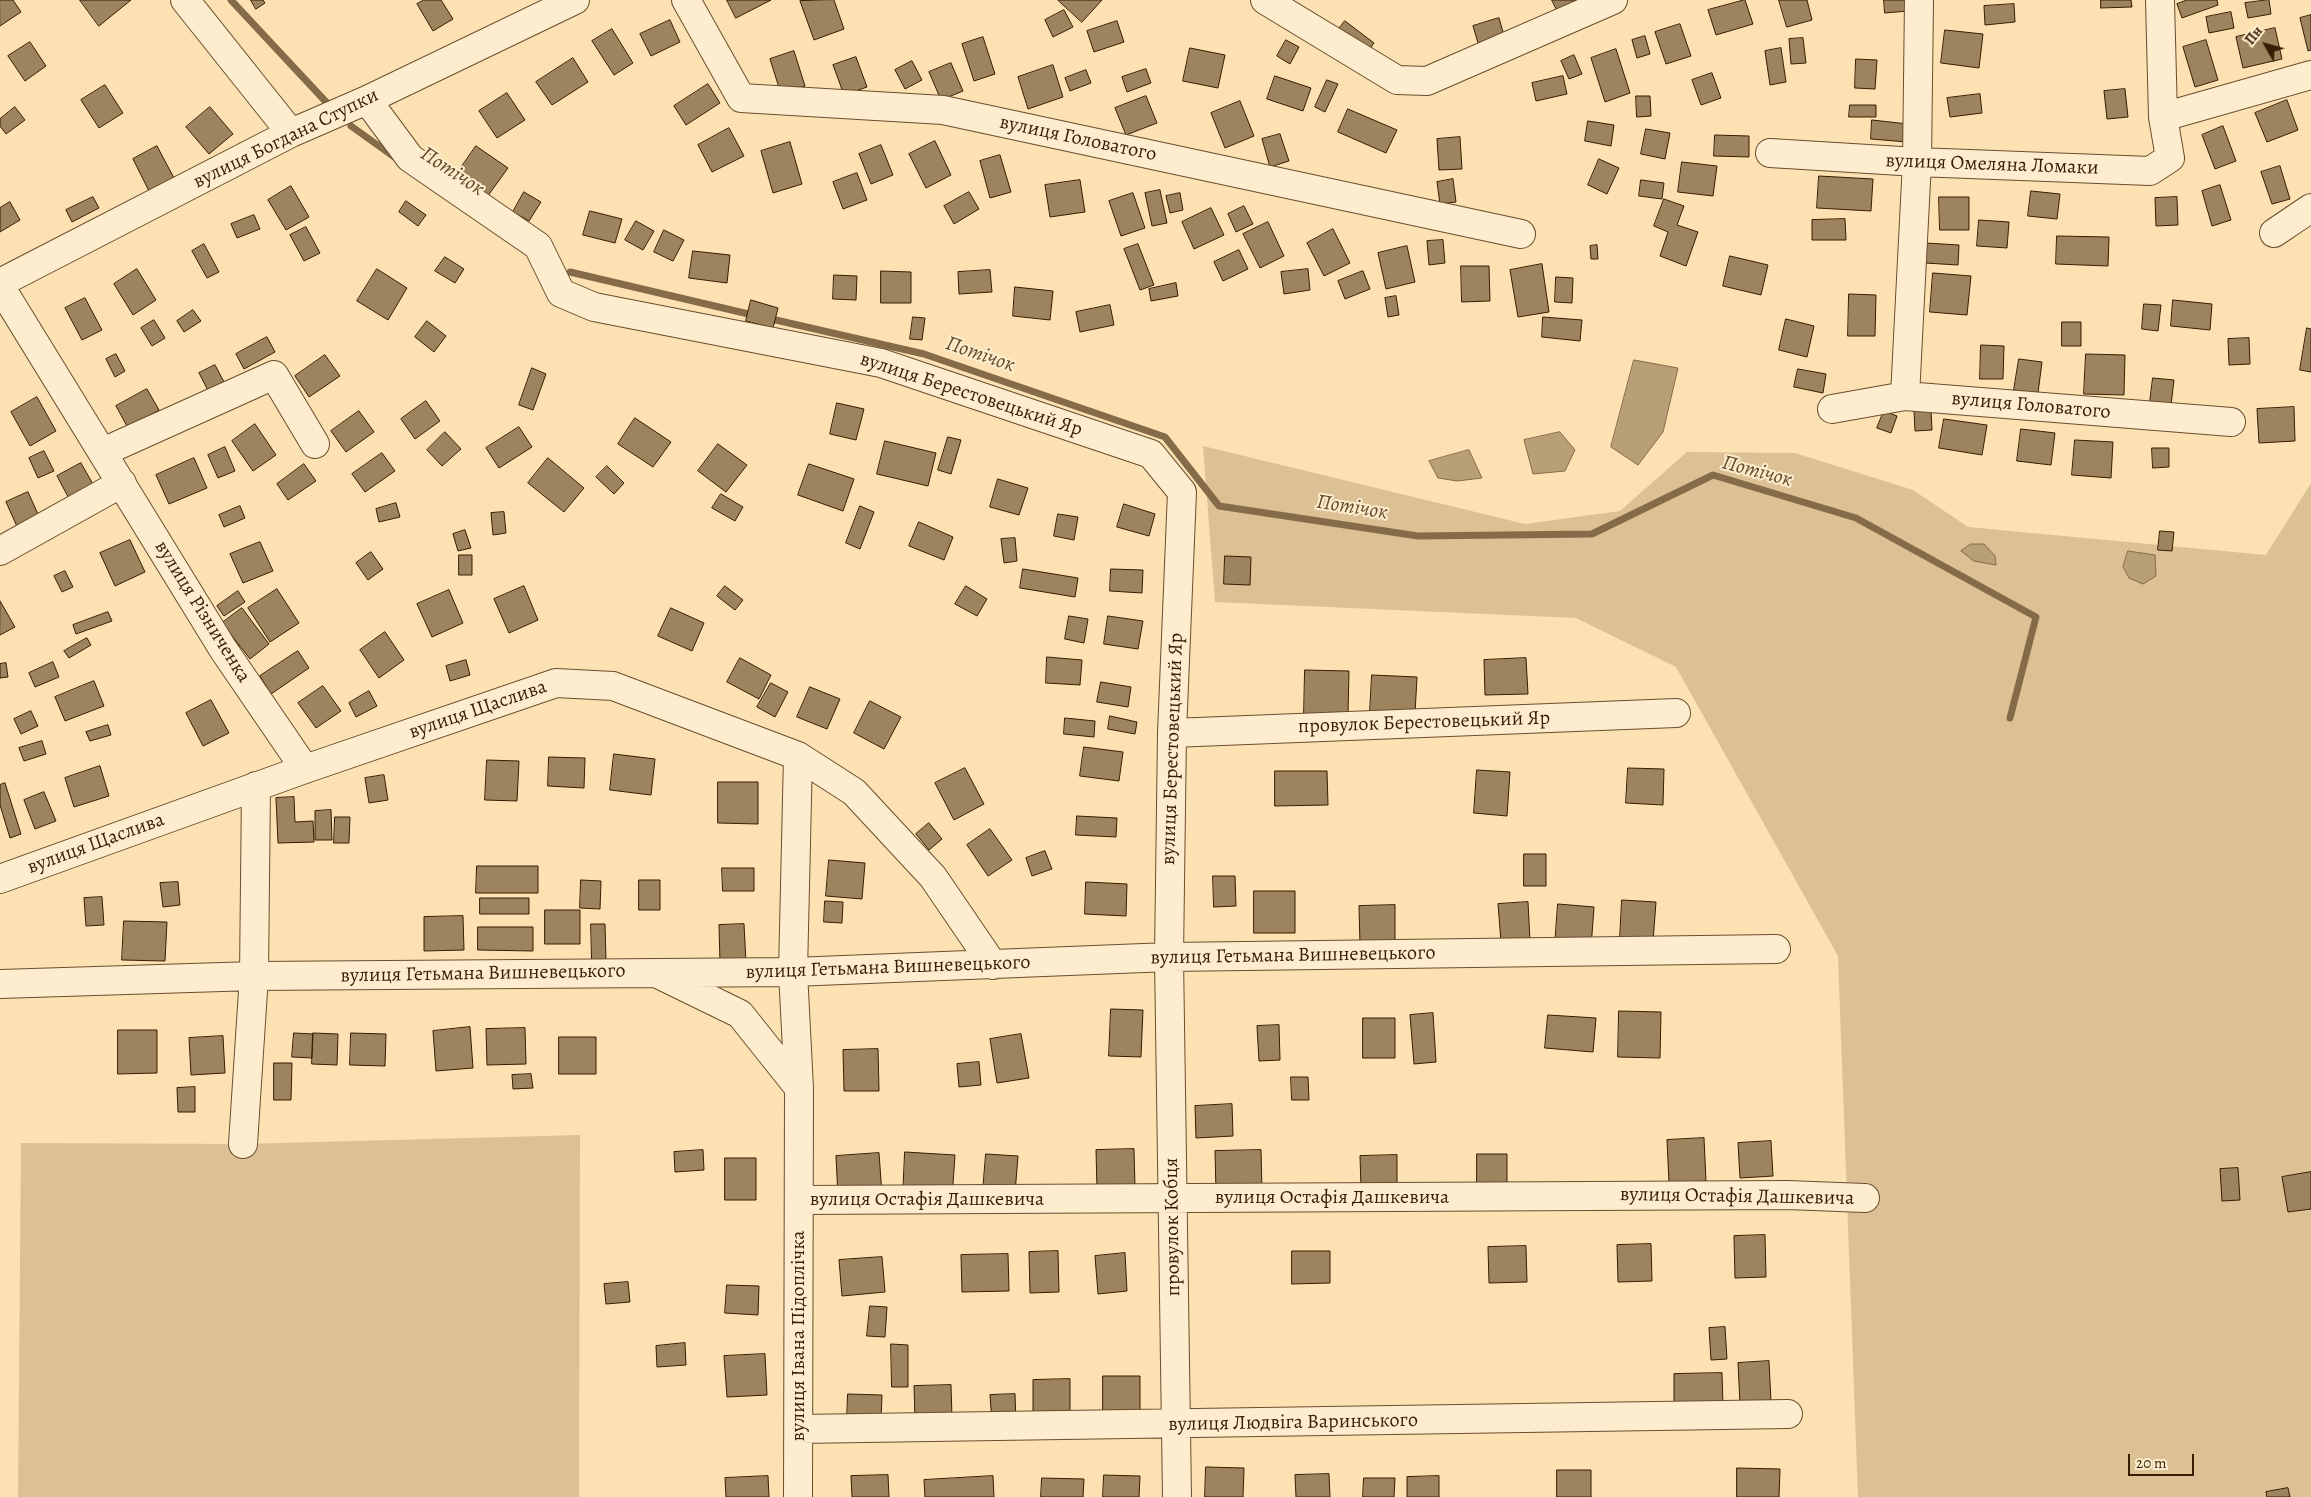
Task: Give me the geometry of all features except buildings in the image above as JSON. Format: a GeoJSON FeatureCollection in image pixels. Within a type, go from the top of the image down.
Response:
{"type":"FeatureCollection","features":[{"type":"Feature","properties":{"kind":"street"},"geometry":{"type":"LineString","coordinates":[[185,0],[291,133]]}},
{"type":"Feature","properties":{"kind":"street","name":"вулиця Богдана Ступки"},"geometry":{"type":"LineString","coordinates":[[0,284],[291,133],[367,100],[575,0]]}},
{"type":"Feature","properties":{"kind":"street","name":"вулиця Головатого"},"geometry":{"type":"LineString","coordinates":[[686,0],[741,98],[943,110],[1521,234]]}},
{"type":"Feature","properties":{"kind":"street"},"geometry":{"type":"LineString","coordinates":[[1265,0],[1397,80],[1427,81],[1613,0]]}},
{"type":"Feature","properties":{"kind":"street"},"geometry":{"type":"LineString","coordinates":[[1905,396],[1917,162],[1919,0]]}},
{"type":"Feature","properties":{"kind":"street"},"geometry":{"type":"LineString","coordinates":[[2160,0],[2164,117],[2311,75]]}},
{"type":"Feature","properties":{"kind":"street","name":"вулиця Берестовецький Яр"},"geometry":{"type":"LineString","coordinates":[[367,100],[410,158],[538,246],[560,293],[594,307],[880,363],[1151,454],[1182,492],[1172,733],[1169,957]]}},
{"type":"Feature","properties":{"kind":"street","name":"вулиця Омеляна Ломаки"},"geometry":{"type":"LineString","coordinates":[[1770,153],[1917,162],[2150,171],[2170,158],[2164,117]]}},
{"type":"Feature","properties":{"kind":"street"},"geometry":{"type":"LineString","coordinates":[[2274,233],[2311,208]]}},
{"type":"Feature","properties":{"kind":"street","name":"вулиця Різниченка"},"geometry":{"type":"LineString","coordinates":[[0,284],[223,649],[305,769]]}},
{"type":"Feature","properties":{"kind":"street"},"geometry":{"type":"LineString","coordinates":[[103,452],[274,375],[315,444]]}},
{"type":"Feature","properties":{"kind":"street","name":"вулиця Головатого"},"geometry":{"type":"LineString","coordinates":[[1832,409],[1905,396],[2231,422]]}},
{"type":"Feature","properties":{"kind":"street"},"geometry":{"type":"LineString","coordinates":[[0,551],[122,483]]}},
{"type":"Feature","properties":{"kind":"street","name":"вулиця Щаслива"},"geometry":{"type":"LineString","coordinates":[[0,879],[256,786],[556,683],[613,686],[798,756],[854,792],[933,877],[994,965]]}},
{"type":"Feature","properties":{"kind":"street","name":"провулок Берестовецький Яр"},"geometry":{"type":"LineString","coordinates":[[1172,733],[1676,713]]}},
{"type":"Feature","properties":{"kind":"street","name":"вулиця Івана Підоплічка"},"geometry":{"type":"LineString","coordinates":[[798,756],[793,972],[799,1088],[798,1497]]}},
{"type":"Feature","properties":{"kind":"street"},"geometry":{"type":"LineString","coordinates":[[243,1144],[254,976],[256,786]]}},
{"type":"Feature","properties":{"kind":"street","name":"вулиця Гетьмана Вишневецького"},"geometry":{"type":"LineString","coordinates":[[0,984],[254,976],[793,972],[1169,957],[1776,949]]}},
{"type":"Feature","properties":{"kind":"street","name":"провулок Кобця"},"geometry":{"type":"LineString","coordinates":[[1169,957],[1177,1497]]}},
{"type":"Feature","properties":{"kind":"street"},"geometry":{"type":"LineString","coordinates":[[654,972],[740,1014],[799,1088]]}},
{"type":"Feature","properties":{"kind":"street","name":"вулиця Остафія Дашкевича"},"geometry":{"type":"LineString","coordinates":[[799,1200],[1778,1195],[1865,1198]]}},
{"type":"Feature","properties":{"kind":"street","name":"вулиця Людвіга Варинського"},"geometry":{"type":"LineString","coordinates":[[799,1430],[1788,1414]]}},
{"type":"Feature","properties":{"kind":"shaded area"},"geometry":{"type":"Polygon","coordinates":[[[1634,360],[1678,368],[1663,432],[1638,465],[1611,447],[1634,360]]]}},
{"type":"Feature","properties":{"kind":"shaded area"},"geometry":{"type":"Polygon","coordinates":[[[1560,432],[1575,450],[1565,471],[1533,474],[1524,440],[1560,432]]]}},
{"type":"Feature","properties":{"kind":"shaded area"},"geometry":{"type":"Polygon","coordinates":[[[1203,446],[1525,524],[1620,511],[1687,452],[1795,453],[1913,490],[1968,527],[2266,555],[2311,483],[2311,1497],[1858,1497],[1838,956],[1676,667],[1576,618],[1215,602],[1203,446]]]}},
{"type":"Feature","properties":{"kind":"shaded area"},"geometry":{"type":"Polygon","coordinates":[[[1469,450],[1482,478],[1457,481],[1438,478],[1429,461],[1469,450]]]}},
{"type":"Feature","properties":{"kind":"shaded area"},"geometry":{"type":"Polygon","coordinates":[[[1971,544],[1984,544],[1995,556],[1996,565],[1974,561],[1961,551],[1971,544]]]}},
{"type":"Feature","properties":{"kind":"shaded area"},"geometry":{"type":"Polygon","coordinates":[[[2128,551],[2155,555],[2156,576],[2143,584],[2129,578],[2123,567],[2128,551]]]}},
{"type":"Feature","properties":{"kind":"shaded area"},"geometry":{"type":"Polygon","coordinates":[[[580,1135],[579,1497],[18,1497],[21,1143],[243,1144],[580,1135]]]}},
{"type":"Feature","properties":{"kind":"waterway","name":"Потічок"},"geometry":{"type":"LineString","coordinates":[[231,0],[327,103]]}},
{"type":"Feature","properties":{"kind":"waterway","name":"Потічок"},"geometry":{"type":"LineString","coordinates":[[351,126],[397,159]]}},
{"type":"Feature","properties":{"kind":"waterway","name":"Потічок"},"geometry":{"type":"LineString","coordinates":[[570,272],[757,316]]}},
{"type":"Feature","properties":{"kind":"waterway","name":"Потічок"},"geometry":{"type":"LineString","coordinates":[[767,318],[924,354],[1165,437],[1219,506],[1418,536],[1592,534],[1713,475],[1856,518],[2036,617],[2010,718]]}}]}
